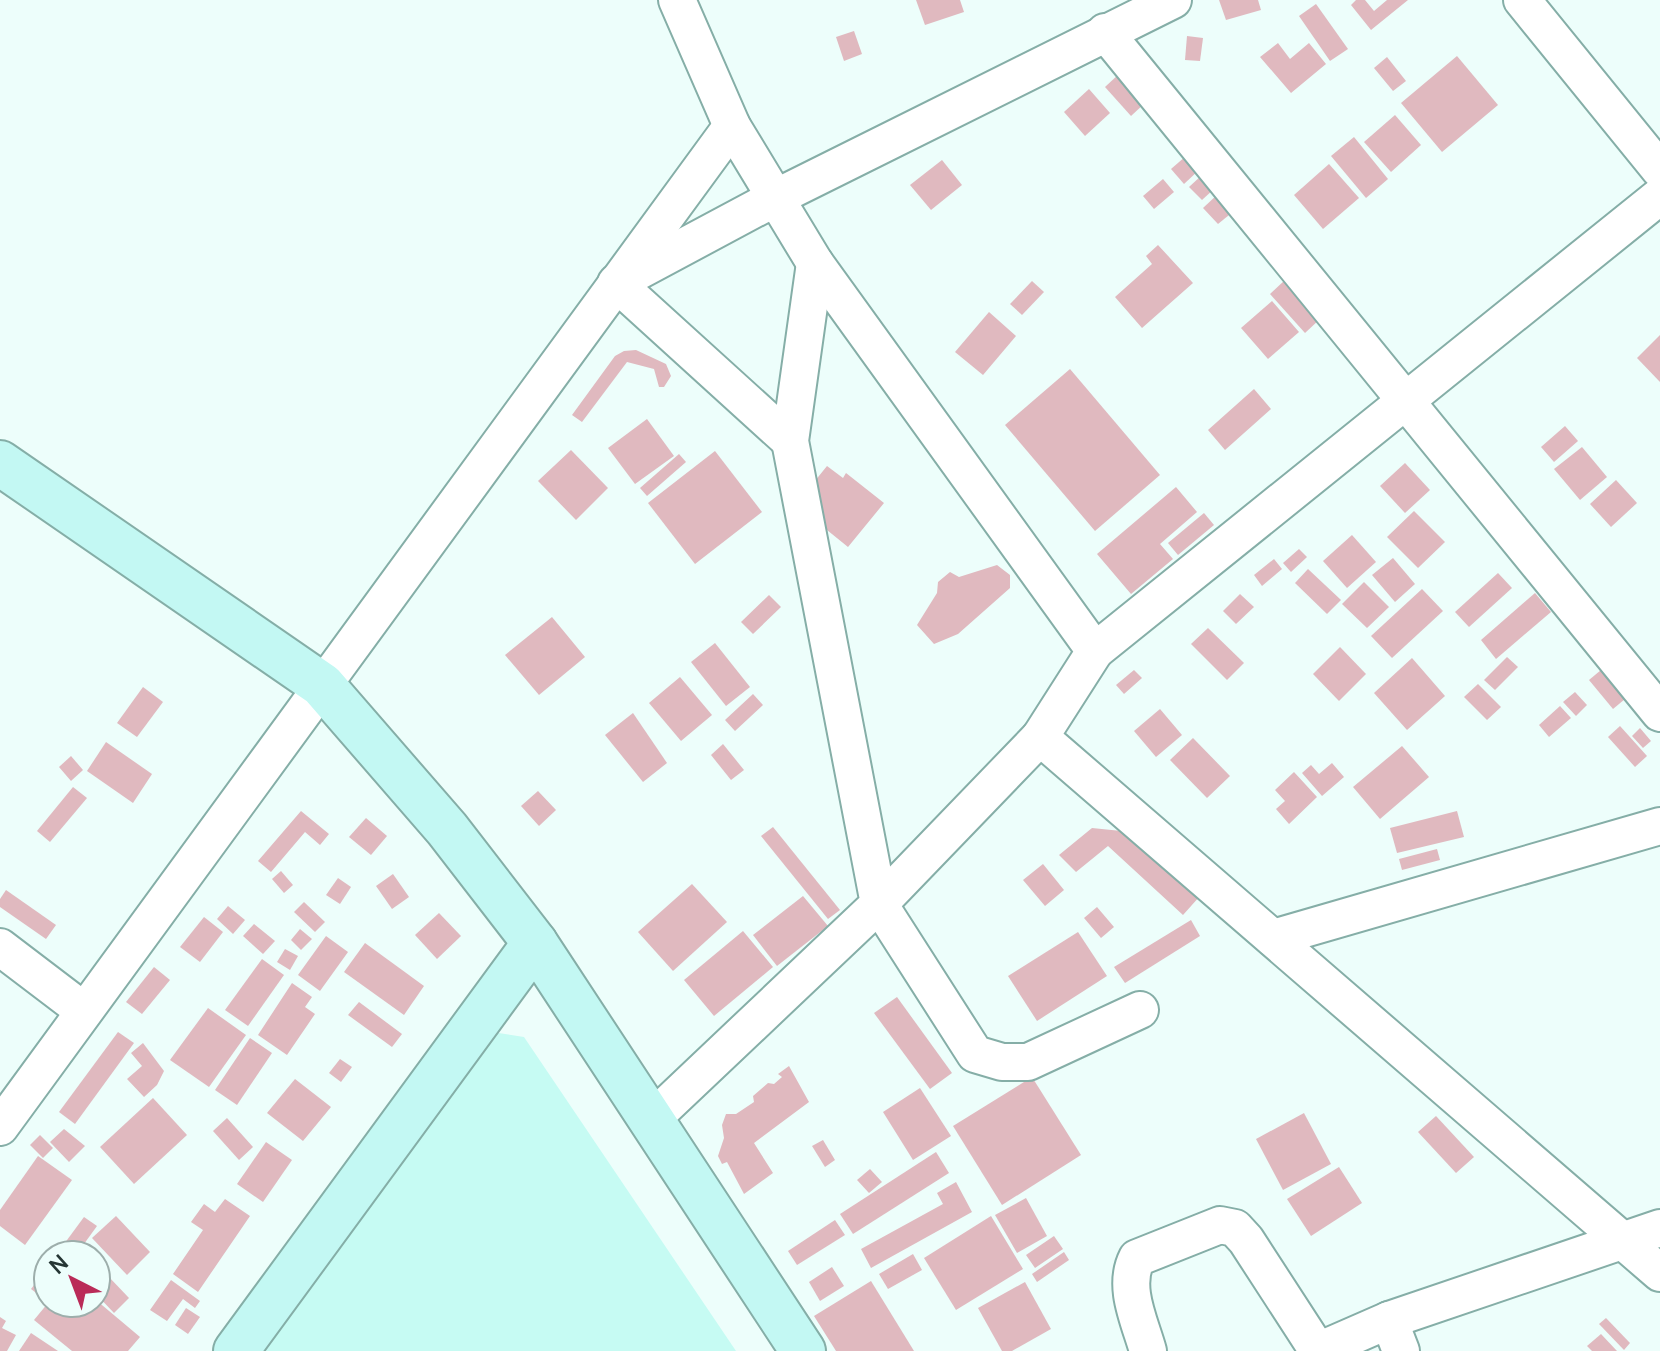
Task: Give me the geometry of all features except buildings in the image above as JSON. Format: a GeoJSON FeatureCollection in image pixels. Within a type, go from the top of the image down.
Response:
{"type":"FeatureCollection","features":[{"type":"Feature","properties":{"kind":"main road"},"geometry":{"type":"LineString","coordinates":[[0,463],[322,685],[447,829],[535,943],[803,1351]]}},
{"type":"Feature","properties":{"kind":"main road"},"geometry":{"type":"LineString","coordinates":[[236,1351],[535,943]]}},
{"type":"Feature","properties":{"kind":"street"},"geometry":{"type":"LineString","coordinates":[[677,0],[732,126],[815,263],[1095,651]]}},
{"type":"Feature","properties":{"kind":"street"},"geometry":{"type":"LineString","coordinates":[[616,283],[777,197],[1173,0]]}},
{"type":"Feature","properties":{"kind":"street"},"geometry":{"type":"LineString","coordinates":[[1522,0],[1660,170]]}},
{"type":"Feature","properties":{"kind":"street"},"geometry":{"type":"LineString","coordinates":[[1105,32],[1660,713]]}},
{"type":"Feature","properties":{"kind":"street"},"geometry":{"type":"LineString","coordinates":[[0,1127],[732,126]]}},
{"type":"Feature","properties":{"kind":"street"},"geometry":{"type":"LineString","coordinates":[[651,1120],[879,904],[1040,737],[1095,651],[1660,196]]}},
{"type":"Feature","properties":{"kind":"street"},"geometry":{"type":"LineString","coordinates":[[815,263],[790,441],[879,904],[975,1054],[1002,1062],[1028,1062],[1140,1010]]}},
{"type":"Feature","properties":{"kind":"street"},"geometry":{"type":"LineString","coordinates":[[616,283],[790,441]]}},
{"type":"Feature","properties":{"kind":"street"},"geometry":{"type":"LineString","coordinates":[[1040,737],[1660,1273]]}},
{"type":"Feature","properties":{"kind":"street"},"geometry":{"type":"LineString","coordinates":[[1273,938],[1660,826]]}},
{"type":"Feature","properties":{"kind":"street"},"geometry":{"type":"LineString","coordinates":[[0,947],[84,1011]]}},
{"type":"Feature","properties":{"kind":"street"},"geometry":{"type":"LineString","coordinates":[[1148,1351],[1130,1289],[1132,1268],[1137,1258],[1220,1225],[1235,1228],[1246,1240],[1318,1351],[1395,1335],[1621,1240],[1660,1228]]}},
{"type":"Feature","properties":{"kind":"shaded area"},"geometry":{"type":"Polygon","coordinates":[[[492,1032],[524,1037],[736,1351],[264,1351],[492,1032]]]}}]}
